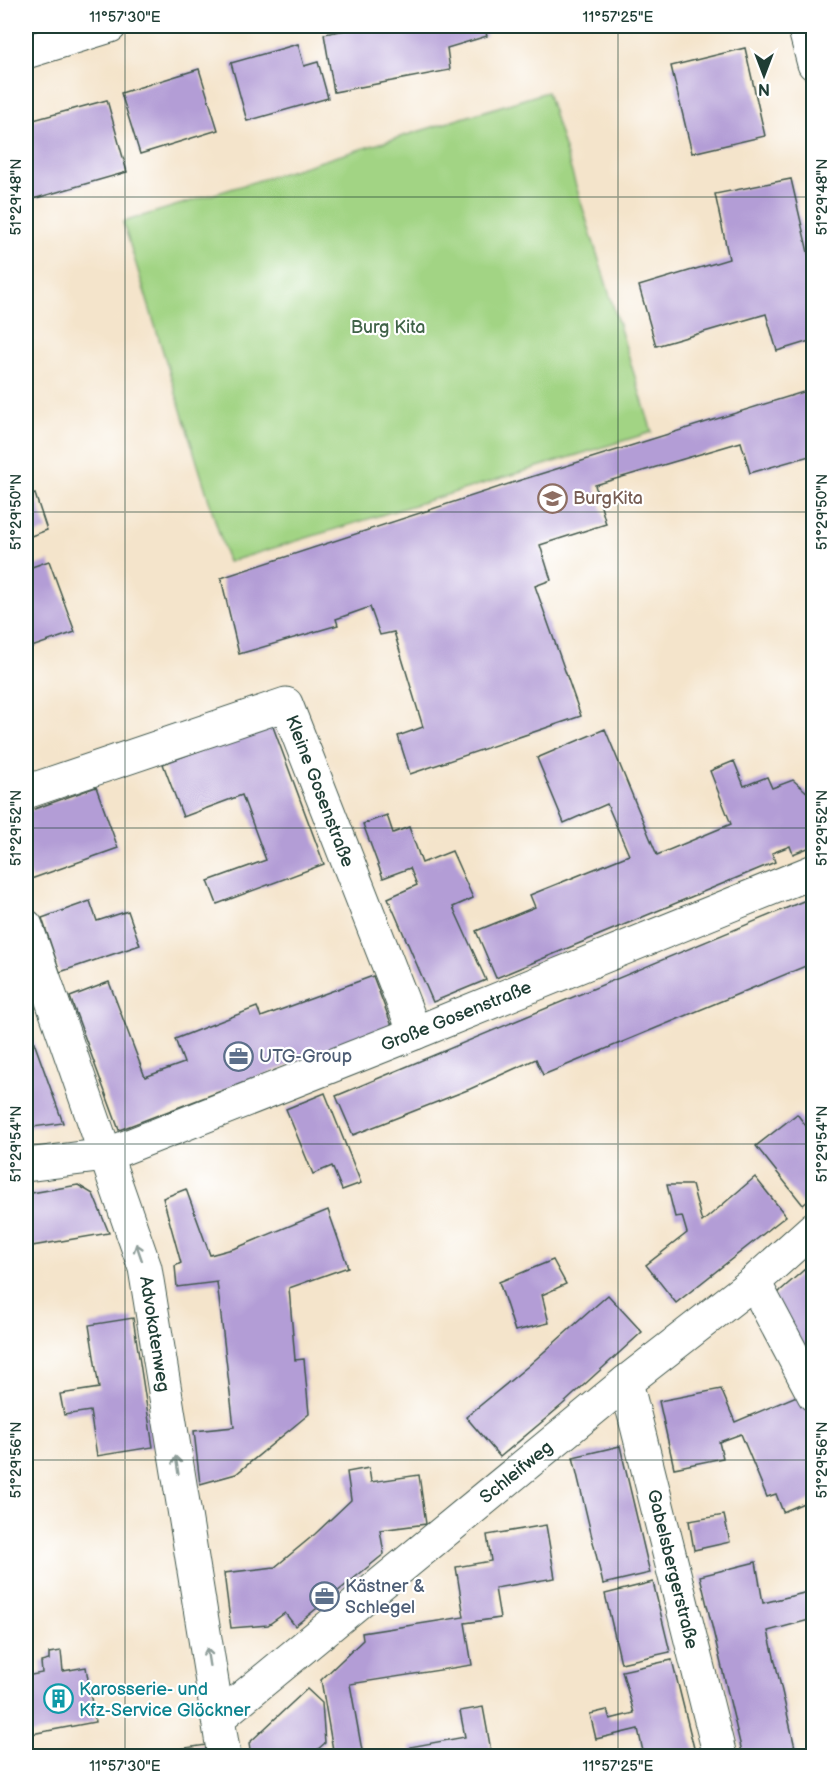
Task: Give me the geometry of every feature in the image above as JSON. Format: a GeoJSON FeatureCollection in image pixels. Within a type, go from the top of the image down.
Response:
{"type":"FeatureCollection","features":[{"type":"Feature","properties":{"kind":"street"},"geometry":{"type":"LineString","coordinates":[[26,52],[110,26]]}},
{"type":"Feature","properties":{"kind":"street"},"geometry":{"type":"LineString","coordinates":[[804,26],[813,64]]}},
{"type":"Feature","properties":{"kind":"street","name":"Kleine Gosenstraße"},"geometry":{"type":"LineString","coordinates":[[26,792],[286,704],[415,1033]]}},
{"type":"Feature","properties":{"kind":"street","name":"Große Gosenstraße"},"geometry":{"type":"LineString","coordinates":[[26,1165],[106,1155],[415,1033],[813,871]]}},
{"type":"Feature","properties":{"kind":"street","name":"Advokatenweg"},"geometry":{"type":"LineString","coordinates":[[26,926],[145,1268],[224,1756]]}},
{"type":"Feature","properties":{"kind":"street","name":"Schleifweg"},"geometry":{"type":"LineString","coordinates":[[218,1718],[626,1382],[753,1282],[813,1228]]}},
{"type":"Feature","properties":{"kind":"street"},"geometry":{"type":"LineString","coordinates":[[753,1282],[813,1395]]}},
{"type":"Feature","properties":{"kind":"street","name":"Gabelsbergerstraße"},"geometry":{"type":"LineString","coordinates":[[626,1382],[720,1756]]}},
{"type":"Feature","properties":{"kind":"green space","name":"Burg Kita"},"geometry":{"type":"Polygon","coordinates":[[[547,92],[652,432],[228,562],[123,222],[547,92]]]}},
{"type":"Feature","properties":{"kind":"building"},"geometry":{"type":"Polygon","coordinates":[[[368,26],[484,26],[487,36],[447,48],[450,70],[334,92],[324,34],[368,26]]]}},
{"type":"Feature","properties":{"kind":"building"},"geometry":{"type":"Polygon","coordinates":[[[298,44],[304,66],[318,62],[328,98],[247,121],[231,63],[298,44]]]}},
{"type":"Feature","properties":{"kind":"building"},"geometry":{"type":"Polygon","coordinates":[[[745,48],[765,136],[692,153],[671,66],[745,48]]]}},
{"type":"Feature","properties":{"kind":"building"},"geometry":{"type":"Polygon","coordinates":[[[199,69],[218,130],[140,154],[121,93],[199,69]]]}},
{"type":"Feature","properties":{"kind":"building"},"geometry":{"type":"Polygon","coordinates":[[[107,100],[127,172],[26,201],[26,122],[107,100]]]}},
{"type":"Feature","properties":{"kind":"building"},"geometry":{"type":"Polygon","coordinates":[[[791,179],[813,274],[813,301],[807,302],[810,314],[813,313],[813,340],[777,351],[766,314],[656,346],[639,286],[729,259],[715,194],[791,179]]]}},
{"type":"Feature","properties":{"kind":"building"},"geometry":{"type":"Polygon","coordinates":[[[813,389],[813,455],[750,473],[741,442],[595,485],[606,524],[540,545],[551,580],[535,586],[581,716],[410,774],[398,736],[423,727],[394,632],[380,635],[370,607],[336,619],[338,625],[239,654],[221,578],[521,480],[813,389]]]}},
{"type":"Feature","properties":{"kind":"building"},"geometry":{"type":"Polygon","coordinates":[[[35,494],[47,530],[26,538],[26,497],[35,494]]]}},
{"type":"Feature","properties":{"kind":"building"},"geometry":{"type":"Polygon","coordinates":[[[49,561],[75,632],[26,649],[26,569],[49,561]]]}},
{"type":"Feature","properties":{"kind":"building"},"geometry":{"type":"Polygon","coordinates":[[[272,724],[324,864],[217,904],[208,881],[266,860],[242,795],[183,817],[163,764],[272,724]]]}},
{"type":"Feature","properties":{"kind":"building"},"geometry":{"type":"Polygon","coordinates":[[[605,729],[657,855],[731,824],[710,771],[734,761],[744,786],[767,777],[772,788],[793,780],[809,794],[813,793],[813,846],[793,854],[790,846],[772,853],[775,862],[496,978],[476,931],[535,907],[530,895],[629,855],[607,804],[564,823],[537,758],[605,729]]]}},
{"type":"Feature","properties":{"kind":"building"},"geometry":{"type":"Polygon","coordinates":[[[96,787],[118,848],[31,879],[26,864],[26,812],[96,787]]]}},
{"type":"Feature","properties":{"kind":"building"},"geometry":{"type":"Polygon","coordinates":[[[387,815],[393,833],[409,827],[422,863],[452,851],[473,898],[453,907],[486,980],[433,1002],[388,898],[417,885],[410,868],[383,878],[363,824],[387,815]]]}},
{"type":"Feature","properties":{"kind":"building"},"geometry":{"type":"Polygon","coordinates":[[[813,897],[813,963],[543,1075],[536,1059],[470,1089],[353,1135],[336,1096],[813,897]]]}},
{"type":"Feature","properties":{"kind":"building"},"geometry":{"type":"Polygon","coordinates":[[[90,901],[97,921],[128,911],[140,945],[60,972],[42,918],[90,901]]]}},
{"type":"Feature","properties":{"kind":"building"},"geometry":{"type":"Polygon","coordinates":[[[373,976],[392,1026],[119,1130],[70,997],[109,982],[145,1077],[184,1063],[175,1039],[257,1007],[261,1017],[373,976]]]}},
{"type":"Feature","properties":{"kind":"building"},"geometry":{"type":"Polygon","coordinates":[[[26,1020],[63,1123],[26,1128],[26,1020]]]}},
{"type":"Feature","properties":{"kind":"building"},"geometry":{"type":"Polygon","coordinates":[[[325,1093],[361,1183],[342,1190],[332,1166],[313,1174],[286,1109],[325,1093]]]}},
{"type":"Feature","properties":{"kind":"building"},"geometry":{"type":"Polygon","coordinates":[[[797,1114],[813,1135],[813,1197],[803,1205],[756,1146],[797,1114]]]}},
{"type":"Feature","properties":{"kind":"building"},"geometry":{"type":"Polygon","coordinates":[[[755,1177],[786,1216],[676,1303],[646,1265],[687,1233],[682,1216],[675,1217],[667,1185],[692,1185],[702,1222],[755,1177]]]}},
{"type":"Feature","properties":{"kind":"building"},"geometry":{"type":"Polygon","coordinates":[[[78,1185],[93,1194],[109,1233],[26,1247],[26,1194],[78,1185]]]}},
{"type":"Feature","properties":{"kind":"building"},"geometry":{"type":"Polygon","coordinates":[[[186,1189],[210,1255],[236,1248],[328,1210],[348,1267],[289,1288],[295,1360],[304,1359],[309,1414],[236,1474],[200,1484],[194,1431],[234,1427],[217,1282],[177,1287],[175,1266],[181,1263],[163,1198],[186,1189]]]}},
{"type":"Feature","properties":{"kind":"building"},"geometry":{"type":"Polygon","coordinates":[[[553,1260],[566,1284],[542,1295],[549,1323],[515,1331],[499,1282],[553,1260]]]}},
{"type":"Feature","properties":{"kind":"building"},"geometry":{"type":"Polygon","coordinates":[[[813,1262],[813,1385],[774,1298],[813,1262]]]}},
{"type":"Feature","properties":{"kind":"building"},"geometry":{"type":"Polygon","coordinates":[[[608,1295],[642,1332],[562,1405],[500,1457],[466,1417],[527,1367],[608,1295]]]}},
{"type":"Feature","properties":{"kind":"building"},"geometry":{"type":"Polygon","coordinates":[[[133,1318],[153,1447],[97,1456],[90,1411],[64,1415],[60,1394],[99,1388],[89,1325],[133,1318]]]}},
{"type":"Feature","properties":{"kind":"building"},"geometry":{"type":"Polygon","coordinates":[[[721,1389],[735,1422],[806,1392],[813,1409],[813,1499],[783,1512],[776,1494],[767,1497],[741,1434],[719,1442],[723,1458],[674,1468],[659,1401],[721,1389]]]}},
{"type":"Feature","properties":{"kind":"building"},"geometry":{"type":"Polygon","coordinates":[[[620,1446],[650,1573],[603,1584],[573,1457],[620,1446]]]}},
{"type":"Feature","properties":{"kind":"building"},"geometry":{"type":"Polygon","coordinates":[[[369,1468],[371,1482],[419,1475],[426,1524],[380,1530],[384,1554],[295,1626],[285,1613],[268,1625],[231,1628],[224,1573],[275,1567],[351,1500],[347,1472],[369,1468]]]}},
{"type":"Feature","properties":{"kind":"building"},"geometry":{"type":"Polygon","coordinates":[[[724,1515],[730,1542],[694,1550],[689,1521],[724,1515]]]}},
{"type":"Feature","properties":{"kind":"building"},"geometry":{"type":"Polygon","coordinates":[[[546,1525],[555,1578],[495,1588],[500,1618],[465,1623],[472,1665],[350,1684],[363,1756],[334,1756],[321,1680],[363,1640],[362,1633],[464,1617],[456,1567],[491,1561],[487,1535],[546,1525]]]}},
{"type":"Feature","properties":{"kind":"building"},"geometry":{"type":"Polygon","coordinates":[[[756,1562],[763,1603],[808,1592],[813,1604],[813,1619],[768,1631],[797,1756],[743,1756],[700,1576],[756,1562]]]}},
{"type":"Feature","properties":{"kind":"building"},"geometry":{"type":"Polygon","coordinates":[[[653,1582],[670,1652],[621,1663],[605,1594],[653,1582]]]}},
{"type":"Feature","properties":{"kind":"building","name":"Karosserie- und Kfz-Service Glöckner"},"geometry":{"type":"Polygon","coordinates":[[[61,1651],[63,1671],[86,1667],[95,1722],[26,1735],[26,1676],[42,1673],[41,1662],[49,1660],[49,1653],[61,1651]]]}},
{"type":"Feature","properties":{"kind":"building"},"geometry":{"type":"Polygon","coordinates":[[[672,1660],[696,1756],[644,1756],[638,1729],[596,1739],[590,1714],[607,1710],[610,1719],[634,1713],[622,1671],[672,1660]]]}},
{"type":"Feature","properties":{"kind":"building"},"geometry":{"type":"Polygon","coordinates":[[[307,1689],[322,1703],[325,1743],[310,1756],[251,1756],[249,1743],[307,1689]]]}},
{"type":"Feature","properties":{"kind":"building"},"geometry":{"type":"Polygon","coordinates":[[[483,1707],[492,1756],[412,1756],[410,1747],[465,1737],[460,1711],[483,1707]]]}},
{"type":"Feature","properties":{"kind":"building"},"geometry":{"type":"Polygon","coordinates":[[[206,1745],[208,1756],[138,1756],[138,1755],[206,1745]]]}},
{"type":"Feature","properties":{"kind":"place","name":"BurgKita"},"geometry":{"type":"Point","coordinates":[552,498]}},
{"type":"Feature","properties":{"kind":"place","name":"UTG-Group"},"geometry":{"type":"Point","coordinates":[238,1056]}},
{"type":"Feature","properties":{"kind":"place","name":"Kästner & Schlegel"},"geometry":{"type":"Point","coordinates":[324,1596]}},
{"type":"Feature","properties":{"kind":"place","name":"Karosserie- und Kfz-Service Glöckner"},"geometry":{"type":"Point","coordinates":[58,1699]}}]}
